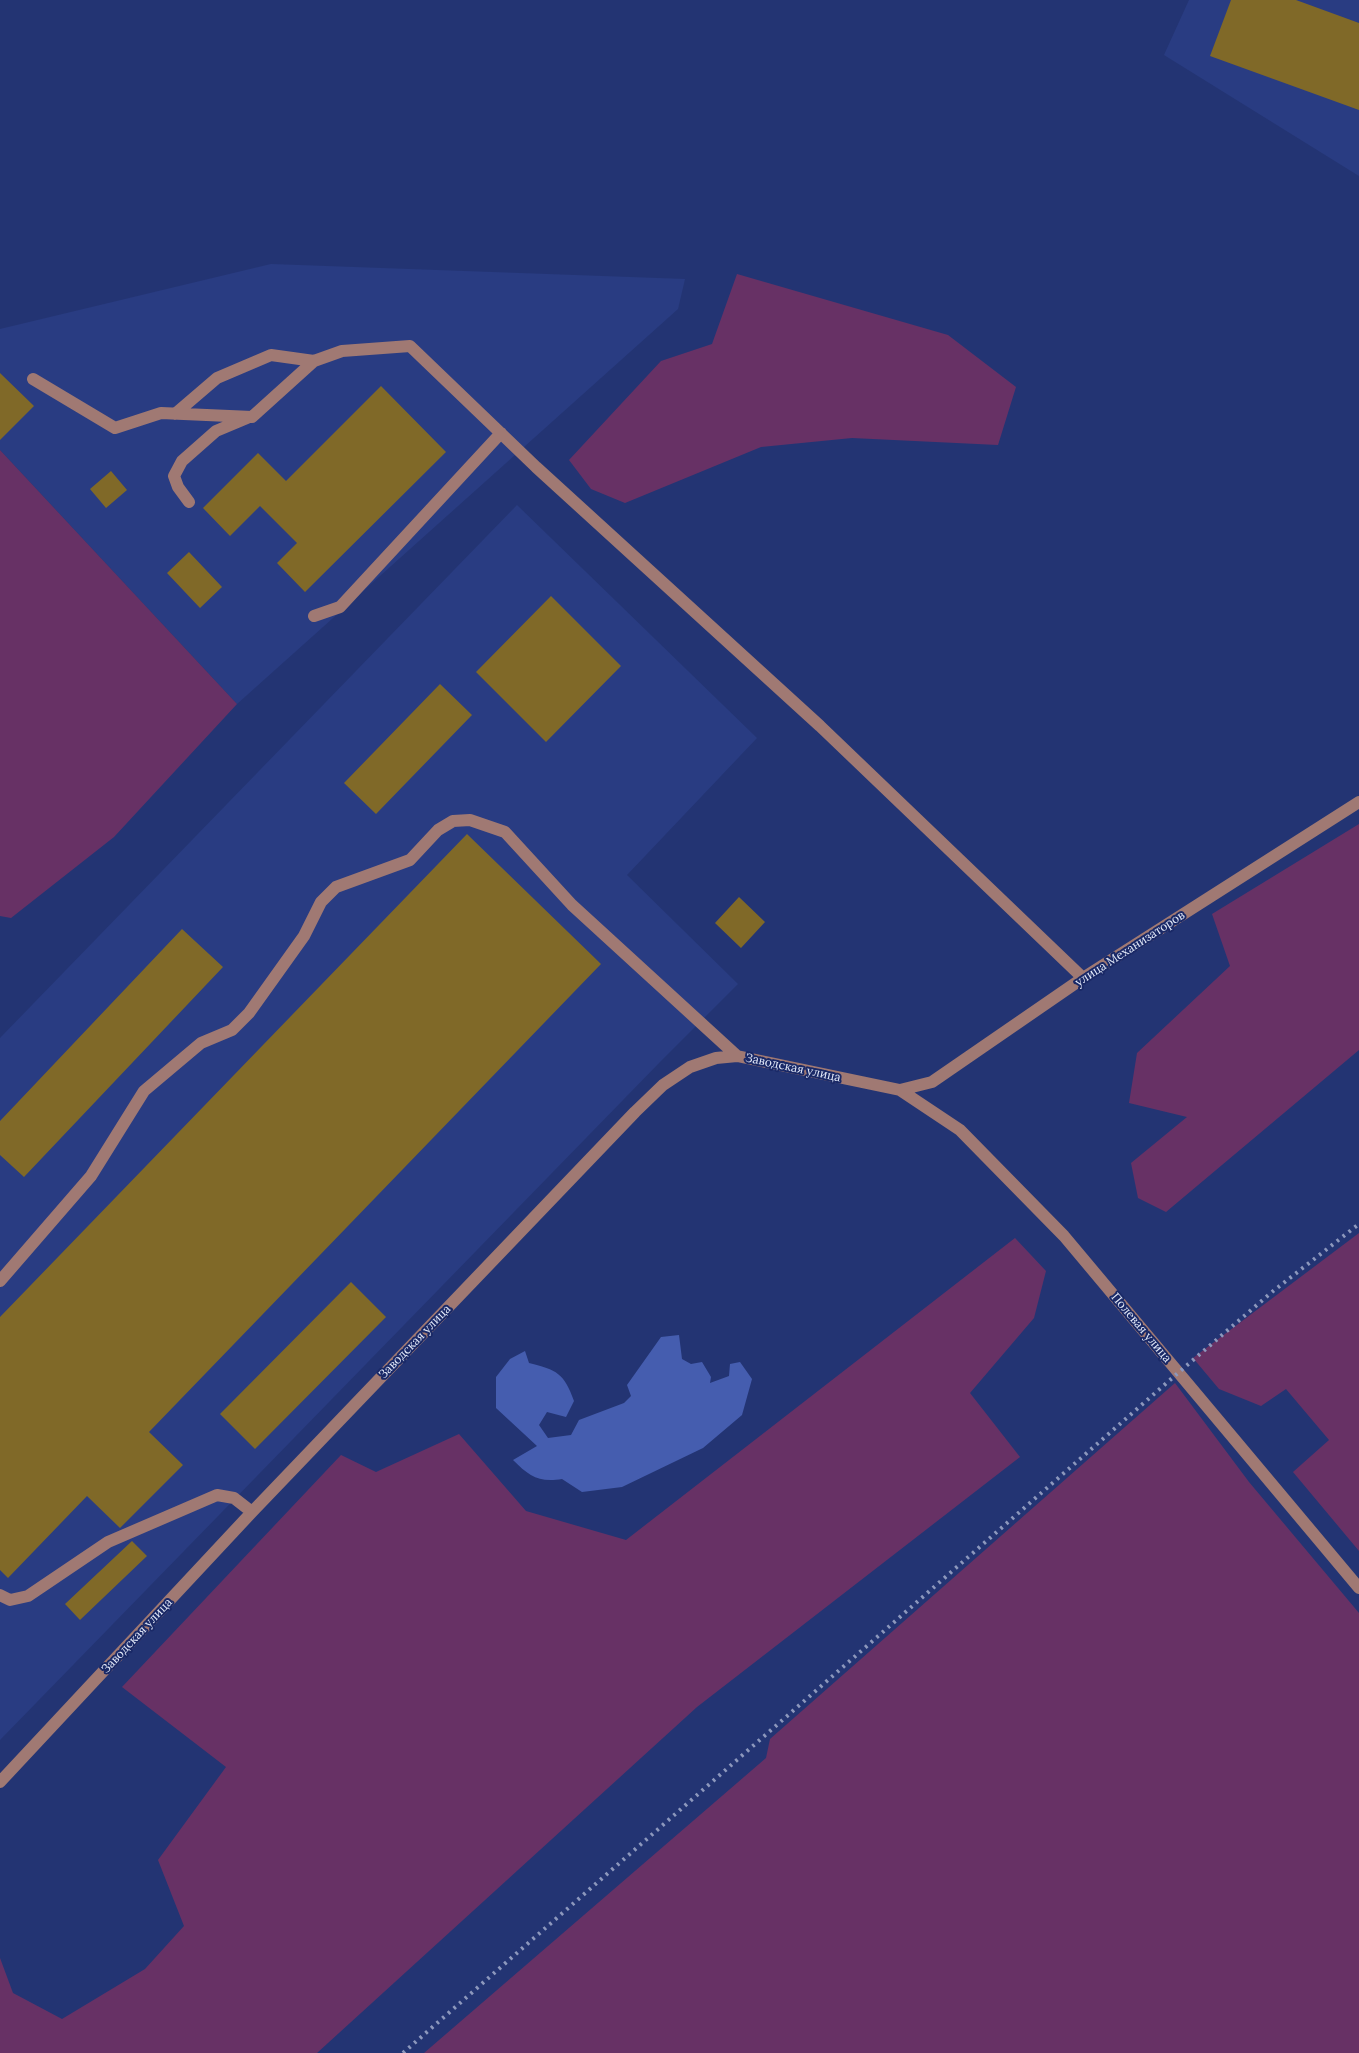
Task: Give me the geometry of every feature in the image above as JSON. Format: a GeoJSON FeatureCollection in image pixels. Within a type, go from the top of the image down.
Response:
{"type":"FeatureCollection","features":[{"type":"Feature","properties":{"kind":"street"},"geometry":{"type":"LineString","coordinates":[[189,502],[178,487],[174,476],[182,461],[216,430],[252,417],[314,361],[342,351],[410,346],[500,433],[820,726],[1083,978]]}},
{"type":"Feature","properties":{"kind":"street"},"geometry":{"type":"LineString","coordinates":[[175,414],[217,378],[271,355],[314,361]]}},
{"type":"Feature","properties":{"kind":"street"},"geometry":{"type":"LineString","coordinates":[[33,380],[115,428],[161,414],[252,417]]}},
{"type":"Feature","properties":{"kind":"street"},"geometry":{"type":"LineString","coordinates":[[314,616],[340,607],[500,433]]}},
{"type":"Feature","properties":{"kind":"street","name":"улица Механизаторов"},"geometry":{"type":"LineString","coordinates":[[900,1090],[932,1082],[1083,978],[1359,802]]}},
{"type":"Feature","properties":{"kind":"street"},"geometry":{"type":"LineString","coordinates":[[0,1281],[91,1176],[144,1091],[201,1043],[232,1030],[248,1013],[304,936],[321,902],[336,887],[410,860],[438,830],[453,821],[470,820],[505,832],[572,905],[737,1056]]}},
{"type":"Feature","properties":{"kind":"street","name":"Заводская улица"},"geometry":{"type":"LineString","coordinates":[[0,1782],[252,1512],[663,1085],[690,1067],[716,1058],[737,1056],[900,1090]]}},
{"type":"Feature","properties":{"kind":"street","name":"Полевая улица"},"geometry":{"type":"LineString","coordinates":[[900,1090],[960,1130],[1064,1236],[1359,1588]]}},
{"type":"Feature","properties":{"kind":"street"},"geometry":{"type":"LineString","coordinates":[[0,1595],[10,1600],[28,1596],[108,1542],[217,1495],[234,1498],[252,1512]]}},
{"type":"Feature","properties":{"kind":"shaded area"},"geometry":{"type":"Polygon","coordinates":[[[1189,0],[1359,0],[1359,176],[1164,55],[1189,0]]]}},
{"type":"Feature","properties":{"kind":"shaded area"},"geometry":{"type":"Polygon","coordinates":[[[271,264],[685,279],[678,309],[237,704],[0,450],[0,329],[271,264]]]}},
{"type":"Feature","properties":{"kind":"shaded area"},"geometry":{"type":"Polygon","coordinates":[[[737,274],[948,335],[1016,387],[998,445],[852,438],[761,447],[625,503],[591,489],[569,460],[661,361],[712,344],[737,274]]]}},
{"type":"Feature","properties":{"kind":"shaded area"},"geometry":{"type":"Polygon","coordinates":[[[0,450],[237,704],[114,837],[11,918],[0,916],[0,450]]]}},
{"type":"Feature","properties":{"kind":"shaded area"},"geometry":{"type":"Polygon","coordinates":[[[517,505],[757,738],[627,875],[738,984],[0,1740],[0,1038],[517,505]]]}},
{"type":"Feature","properties":{"kind":"shaded area"},"geometry":{"type":"Polygon","coordinates":[[[1359,824],[1359,1050],[1166,1212],[1138,1198],[1131,1163],[1187,1117],[1129,1103],[1137,1053],[1230,966],[1212,914],[1359,824]]]}},
{"type":"Feature","properties":{"kind":"shaded area"},"geometry":{"type":"Polygon","coordinates":[[[1359,1233],[1359,1551],[1293,1472],[1329,1440],[1286,1389],[1261,1406],[1219,1389],[1193,1358],[1359,1233]]]}},
{"type":"Feature","properties":{"kind":"shaded area"},"geometry":{"type":"Polygon","coordinates":[[[1015,1238],[1046,1271],[1034,1318],[970,1393],[1020,1457],[697,1707],[317,2053],[0,2053],[0,1958],[13,1993],[62,2019],[145,1969],[184,1926],[158,1860],[226,1767],[122,1687],[341,1455],[376,1472],[459,1434],[526,1511],[626,1540],[1015,1238]]]}},
{"type":"Feature","properties":{"kind":"shaded area"},"geometry":{"type":"Polygon","coordinates":[[[679,1335],[682,1359],[691,1364],[702,1362],[711,1377],[710,1383],[729,1376],[730,1364],[740,1362],[752,1379],[742,1415],[703,1448],[622,1487],[582,1492],[562,1479],[547,1480],[535,1477],[513,1460],[537,1446],[496,1408],[496,1377],[510,1359],[525,1351],[529,1363],[553,1371],[563,1379],[574,1401],[566,1417],[547,1412],[539,1425],[548,1438],[571,1435],[579,1420],[624,1403],[631,1396],[627,1385],[661,1337],[679,1335]]]}},
{"type":"Feature","properties":{"kind":"shaded area"},"geometry":{"type":"Polygon","coordinates":[[[1175,1383],[1249,1482],[1359,1613],[1359,2053],[424,2053],[766,1758],[770,1739],[1175,1383]]]}},
{"type":"Feature","properties":{"kind":"building"},"geometry":{"type":"Polygon","coordinates":[[[1231,0],[1296,0],[1359,23],[1359,110],[1210,56],[1231,0]]]}},
{"type":"Feature","properties":{"kind":"building"},"geometry":{"type":"Polygon","coordinates":[[[0,373],[34,406],[0,440],[0,373]]]}},
{"type":"Feature","properties":{"kind":"building"},"geometry":{"type":"Polygon","coordinates":[[[381,386],[446,452],[305,592],[277,563],[297,543],[260,506],[230,536],[203,508],[258,453],[286,481],[381,386]]]}},
{"type":"Feature","properties":{"kind":"building"},"geometry":{"type":"Polygon","coordinates":[[[111,471],[127,490],[106,508],[90,489],[111,471]]]}},
{"type":"Feature","properties":{"kind":"building"},"geometry":{"type":"Polygon","coordinates":[[[189,552],[222,587],[200,608],[167,573],[189,552]]]}},
{"type":"Feature","properties":{"kind":"building"},"geometry":{"type":"Polygon","coordinates":[[[551,596],[621,666],[546,742],[476,672],[551,596]]]}},
{"type":"Feature","properties":{"kind":"building"},"geometry":{"type":"Polygon","coordinates":[[[440,684],[472,715],[376,814],[344,783],[440,684]]]}},
{"type":"Feature","properties":{"kind":"building"},"geometry":{"type":"Polygon","coordinates":[[[467,834],[601,964],[149,1432],[183,1465],[120,1528],[87,1496],[8,1578],[0,1570],[0,1317],[467,834]]]}},
{"type":"Feature","properties":{"kind":"building"},"geometry":{"type":"Polygon","coordinates":[[[739,897],[765,922],[741,948],[715,923],[739,897]]]}},
{"type":"Feature","properties":{"kind":"building"},"geometry":{"type":"Polygon","coordinates":[[[182,929],[223,967],[24,1177],[0,1155],[0,1121],[182,929]]]}},
{"type":"Feature","properties":{"kind":"building"},"geometry":{"type":"Polygon","coordinates":[[[351,1282],[386,1317],[255,1449],[220,1414],[351,1282]]]}},
{"type":"Feature","properties":{"kind":"building"},"geometry":{"type":"Polygon","coordinates":[[[132,1541],[147,1556],[80,1620],[65,1604],[132,1541]]]}},
{"type":"Feature","properties":{"kind":"railway"},"geometry":{"type":"LineString","coordinates":[[403,2053],[1178,1373],[1272,1292],[1359,1224]]}}]}
